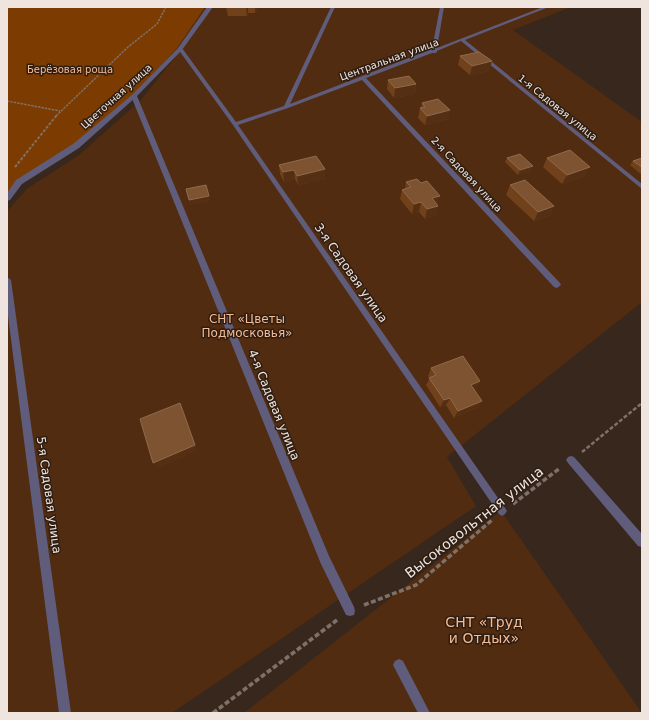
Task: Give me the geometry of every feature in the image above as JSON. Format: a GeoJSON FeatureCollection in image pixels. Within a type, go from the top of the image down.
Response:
{"type":"FeatureCollection","features":[{"type":"Feature","properties":{"kind":"street","name":"Цветочная улица"},"geometry":{"type":"LineString","coordinates":[[7,198],[19,182],[76,146],[134,96],[180,49],[210,7]]}},
{"type":"Feature","properties":{"kind":"lane"},"geometry":{"type":"LineString","coordinates":[[286,107],[333,7]]}},
{"type":"Feature","properties":{"kind":"lane"},"geometry":{"type":"LineString","coordinates":[[434,52],[442,7]]}},
{"type":"Feature","properties":{"kind":"lane","name":"Центральная улица"},"geometry":{"type":"LineString","coordinates":[[235,124],[286,107],[464,41],[547,7]]}},
{"type":"Feature","properties":{"kind":"lane","name":"1-я Садовая улица"},"geometry":{"type":"LineString","coordinates":[[464,41],[642,187]]}},
{"type":"Feature","properties":{"kind":"lane","name":"3-я Садовая улица"},"geometry":{"type":"LineString","coordinates":[[180,49],[235,124],[502,511]]}},
{"type":"Feature","properties":{"kind":"lane","name":"2-я Садовая улица"},"geometry":{"type":"LineString","coordinates":[[363,78],[557,285]]}},
{"type":"Feature","properties":{"kind":"lane","name":"4-я Садовая улица"},"geometry":{"type":"LineString","coordinates":[[134,96],[325,560],[350,611]]}},
{"type":"Feature","properties":{"kind":"lane","name":"5-я Садовая улица"},"geometry":{"type":"LineString","coordinates":[[7,280],[64,713]]}},
{"type":"Feature","properties":{"kind":"lane"},"geometry":{"type":"LineString","coordinates":[[571,460],[642,542]]}},
{"type":"Feature","properties":{"kind":"lane"},"geometry":{"type":"LineString","coordinates":[[399,665],[424,713]]}},
{"type":"Feature","properties":{"kind":"path"},"geometry":{"type":"LineString","coordinates":[[160,7],[162,11]]}},
{"type":"Feature","properties":{"kind":"path"},"geometry":{"type":"LineString","coordinates":[[10,173],[60,111],[128,47],[157,24],[162,11],[166,7]]}},
{"type":"Feature","properties":{"kind":"path"},"geometry":{"type":"LineString","coordinates":[[7,101],[60,111]]}},
{"type":"Feature","properties":{"kind":"path","name":"Высоковольтная улица"},"geometry":{"type":"LineString","coordinates":[[213,713],[350,611],[416,585],[502,511],[571,460],[642,403]]}},
{"type":"Feature","properties":{"kind":"green space","name":"СНТ «Цветы Подмосковья»"},"geometry":{"type":"Polygon","coordinates":[[[7,7],[571,7],[513,30],[642,122],[642,302],[447,457],[476,506],[172,713],[7,713],[7,211],[28,188],[79,155],[141,100],[202,23],[153,77],[7,7]]]}},
{"type":"Feature","properties":{"kind":"green space","name":"Берёзовая роща"},"geometry":{"type":"Polygon","coordinates":[[[7,7],[205,7],[177,48],[132,97],[67,152],[21,180],[7,195],[7,7]]]}},
{"type":"Feature","properties":{"kind":"green space","name":"СНТ «Труд и Отдых»"},"geometry":{"type":"Polygon","coordinates":[[[501,511],[642,713],[244,713],[501,511]]]}},
{"type":"Feature","properties":{"kind":"building"},"geometry":{"type":"Polygon","coordinates":[[[479,52],[492,61],[472,66],[460,56],[479,52]]]}},
{"type":"Feature","properties":{"kind":"building"},"geometry":{"type":"Polygon","coordinates":[[[409,76],[416,84],[395,88],[388,80],[409,76]]]}},
{"type":"Feature","properties":{"kind":"building"},"geometry":{"type":"Polygon","coordinates":[[[438,99],[450,110],[427,116],[420,108],[425,107],[422,103],[438,99]]]}},
{"type":"Feature","properties":{"kind":"building"},"geometry":{"type":"Polygon","coordinates":[[[570,150],[590,167],[567,175],[547,158],[570,150]]]}},
{"type":"Feature","properties":{"kind":"building"},"geometry":{"type":"Polygon","coordinates":[[[520,154],[533,166],[520,170],[507,158],[520,154]]]}},
{"type":"Feature","properties":{"kind":"building"},"geometry":{"type":"Polygon","coordinates":[[[316,156],[325,169],[297,176],[294,170],[283,172],[279,165],[316,156]]]}},
{"type":"Feature","properties":{"kind":"building"},"geometry":{"type":"Polygon","coordinates":[[[642,158],[642,167],[633,161],[642,158]]]}},
{"type":"Feature","properties":{"kind":"building"},"geometry":{"type":"Polygon","coordinates":[[[417,179],[421,183],[427,181],[440,196],[432,198],[438,206],[427,209],[421,202],[414,204],[402,190],[411,187],[406,182],[417,179]]]}},
{"type":"Feature","properties":{"kind":"building"},"geometry":{"type":"Polygon","coordinates":[[[525,180],[554,206],[538,212],[510,185],[525,180]]]}},
{"type":"Feature","properties":{"kind":"building"},"geometry":{"type":"Polygon","coordinates":[[[206,185],[209,196],[189,200],[186,189],[206,185]]]}},
{"type":"Feature","properties":{"kind":"building"},"geometry":{"type":"Polygon","coordinates":[[[463,356],[480,381],[471,385],[482,401],[458,411],[450,398],[444,400],[429,378],[436,375],[431,368],[463,356]]]}},
{"type":"Feature","properties":{"kind":"building"},"geometry":{"type":"Polygon","coordinates":[[[180,403],[195,445],[153,463],[140,419],[180,403]]]}}]}
